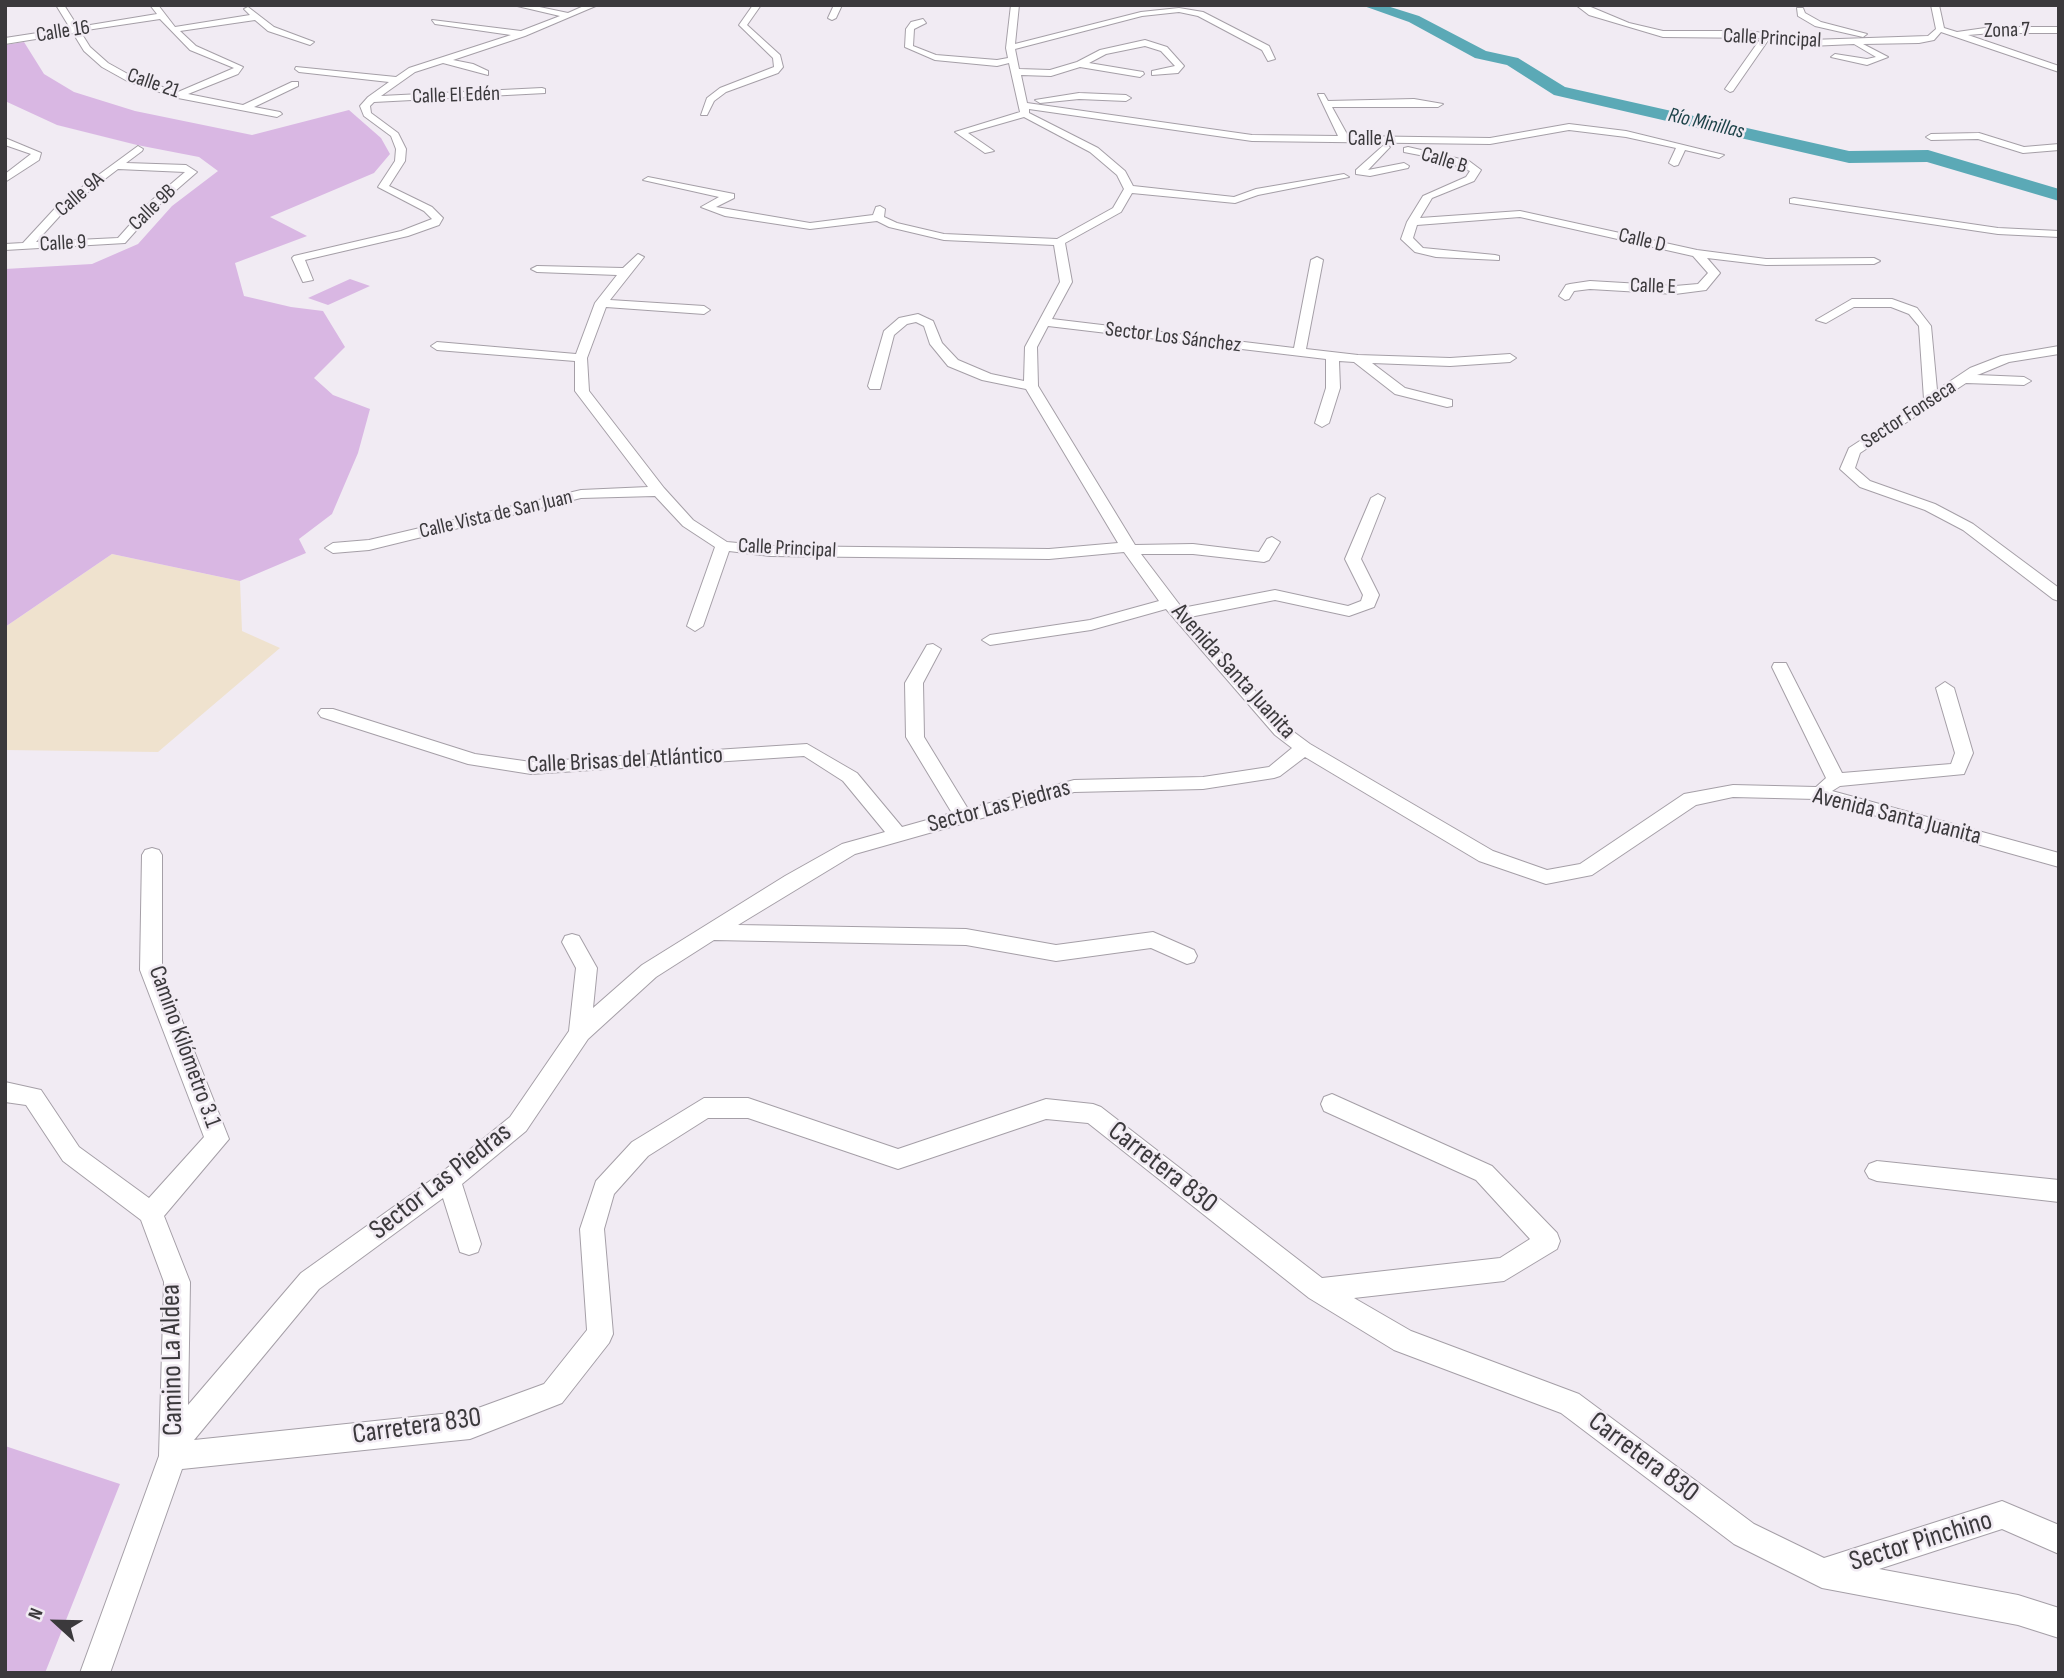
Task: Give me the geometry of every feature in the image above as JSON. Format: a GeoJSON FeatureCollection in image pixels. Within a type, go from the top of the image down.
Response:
{"type":"FeatureCollection","features":[{"type":"Feature","properties":{"kind":"street","name":"Calle 21"},"geometry":{"type":"LineString","coordinates":[[60,5],[87,49],[105,65],[132,80],[178,95],[277,114]]}},
{"type":"Feature","properties":{"kind":"street"},"geometry":{"type":"LineString","coordinates":[[154,5],[173,30],[192,48],[239,67],[235,72],[178,95]]}},
{"type":"Feature","properties":{"kind":"street"},"geometry":{"type":"LineString","coordinates":[[245,5],[271,29],[310,42]]}},
{"type":"Feature","properties":{"kind":"street"},"geometry":{"type":"LineString","coordinates":[[517,5],[568,16]]}},
{"type":"Feature","properties":{"kind":"street"},"geometry":{"type":"LineString","coordinates":[[307,280],[298,258],[404,234],[435,223],[438,218],[428,209],[383,187],[400,162],[401,149],[395,135],[367,114],[365,106],[371,99],[412,70],[522,34],[594,5]]}},
{"type":"Feature","properties":{"kind":"street"},"geometry":{"type":"LineString","coordinates":[[704,113],[710,100],[723,90],[775,71],[779,67],[777,57],[743,25],[757,5]]}},
{"type":"Feature","properties":{"kind":"street"},"geometry":{"type":"LineString","coordinates":[[832,18],[838,5]]}},
{"type":"Feature","properties":{"kind":"street"},"geometry":{"type":"LineString","coordinates":[[1015,5],[1013,60],[1023,107],[1094,150],[1121,173],[1129,189]]}},
{"type":"Feature","properties":{"kind":"street","name":"Calle Principal"},"geometry":{"type":"LineString","coordinates":[[1580,5],[1592,13],[1663,34],[1767,36],[1810,43],[1931,38],[1940,29]]}},
{"type":"Feature","properties":{"kind":"street"},"geometry":{"type":"LineString","coordinates":[[1935,5],[1940,29],[2059,69]]}},
{"type":"Feature","properties":{"kind":"street"},"geometry":{"type":"LineString","coordinates":[[923,21],[914,24],[910,29],[909,47],[935,57],[997,63],[1013,60],[1074,33],[1141,14],[1179,10],[1200,14],[1265,48],[1271,59]]}},
{"type":"Feature","properties":{"kind":"street"},"geometry":{"type":"LineString","coordinates":[[1800,10],[1801,14],[1818,24],[1891,41]]}},
{"type":"Feature","properties":{"kind":"street","name":"Calle 16"},"geometry":{"type":"LineString","coordinates":[[5,41],[162,16]]}},
{"type":"Feature","properties":{"kind":"street"},"geometry":{"type":"LineString","coordinates":[[173,30],[256,17]]}},
{"type":"Feature","properties":{"kind":"street"},"geometry":{"type":"LineString","coordinates":[[435,22],[522,34]]}},
{"type":"Feature","properties":{"kind":"street","name":"Zona 7"},"geometry":{"type":"LineString","coordinates":[[1955,34],[1992,30],[2059,30]]}},
{"type":"Feature","properties":{"kind":"street"},"geometry":{"type":"LineString","coordinates":[[1730,89],[1767,36]]}},
{"type":"Feature","properties":{"kind":"street"},"geometry":{"type":"LineString","coordinates":[[1835,57],[1867,62],[1884,57],[1851,42]]}},
{"type":"Feature","properties":{"kind":"street"},"geometry":{"type":"LineString","coordinates":[[1013,60],[1051,73],[1080,64],[1103,52],[1145,43],[1164,49],[1180,66],[1175,71],[1155,73]]}},
{"type":"Feature","properties":{"kind":"street"},"geometry":{"type":"LineString","coordinates":[[441,60],[470,66],[485,73]]}},
{"type":"Feature","properties":{"kind":"street"},"geometry":{"type":"LineString","coordinates":[[1080,64],[1140,74]]}},
{"type":"Feature","properties":{"kind":"street"},"geometry":{"type":"LineString","coordinates":[[299,69],[398,80]]}},
{"type":"Feature","properties":{"kind":"street"},"geometry":{"type":"LineString","coordinates":[[243,108],[295,84]]}},
{"type":"Feature","properties":{"kind":"street","name":"Calle El Edén"},"geometry":{"type":"LineString","coordinates":[[371,99],[542,91]]}},
{"type":"Feature","properties":{"kind":"street"},"geometry":{"type":"LineString","coordinates":[[989,150],[960,132],[1023,107],[1079,96],[1126,98]]}},
{"type":"Feature","properties":{"kind":"street"},"geometry":{"type":"LineString","coordinates":[[1343,140],[1323,100],[1438,104]]}},
{"type":"Feature","properties":{"kind":"street","name":"Calle A"},"geometry":{"type":"LineString","coordinates":[[1023,107],[1252,138],[1490,141],[1569,127],[1626,134],[1719,155]]}},
{"type":"Feature","properties":{"kind":"street"},"geometry":{"type":"LineString","coordinates":[[1931,137],[1979,136],[2023,150],[2059,147]]}},
{"type":"Feature","properties":{"kind":"street","name":"Calle B"},"geometry":{"type":"LineString","coordinates":[[1343,140],[1443,156],[1465,163],[1476,170],[1470,179],[1428,196],[1412,222]]}},
{"type":"Feature","properties":{"kind":"street"},"geometry":{"type":"LineString","coordinates":[[5,141],[36,153],[35,158],[5,179]]}},
{"type":"Feature","properties":{"kind":"street"},"geometry":{"type":"LineString","coordinates":[[1674,163],[1682,146]]}},
{"type":"Feature","properties":{"kind":"street"},"geometry":{"type":"LineString","coordinates":[[1385,147],[1360,172],[1370,173],[1404,166]]}},
{"type":"Feature","properties":{"kind":"street","name":"Calle 9A"},"geometry":{"type":"LineString","coordinates":[[26,246],[63,206],[138,149]]}},
{"type":"Feature","properties":{"kind":"street","name":"Calle 9B"},"geometry":{"type":"LineString","coordinates":[[116,166],[186,168],[192,172],[155,203],[121,240]]}},
{"type":"Feature","properties":{"kind":"street"},"geometry":{"type":"LineString","coordinates":[[1129,189],[1205,199],[1235,200],[1256,192],[1344,177]]}},
{"type":"Feature","properties":{"kind":"street"},"geometry":{"type":"LineString","coordinates":[[648,180],[730,196],[706,206],[725,213],[810,226],[879,213],[893,225],[944,237],[1059,242],[1117,210],[1129,189]]}},
{"type":"Feature","properties":{"kind":"street"},"geometry":{"type":"LineString","coordinates":[[1794,201],[1998,231],[2059,245]]}},
{"type":"Feature","properties":{"kind":"street","name":"Calle D"},"geometry":{"type":"LineString","coordinates":[[1412,222],[1520,214],[1697,253],[1766,262],[1874,261]]}},
{"type":"Feature","properties":{"kind":"street"},"geometry":{"type":"LineString","coordinates":[[1412,222],[1407,239],[1419,250],[1436,254],[1495,258]]}},
{"type":"Feature","properties":{"kind":"street"},"geometry":{"type":"LineString","coordinates":[[1998,231],[2059,234]]}},
{"type":"Feature","properties":{"kind":"street","name":"Calle 9"},"geometry":{"type":"LineString","coordinates":[[5,247],[121,240]]}},
{"type":"Feature","properties":{"kind":"street"},"geometry":{"type":"LineString","coordinates":[[874,386],[888,334],[903,321],[918,318],[929,324],[936,344],[953,363],[987,377],[1031,386],[1031,346],[1066,282],[1059,242]]}},
{"type":"Feature","properties":{"kind":"street","name":"Calle E"},"geometry":{"type":"LineString","coordinates":[[1565,296],[1570,288],[1590,285],[1675,289],[1702,287],[1714,273],[1697,253]]}},
{"type":"Feature","properties":{"kind":"street","name":"Calle Principal"},"geometry":{"type":"LineString","coordinates":[[638,257],[601,303],[581,358],[582,391],[659,491],[688,523],[723,546],[770,551],[1049,554],[1129,548],[1193,549],[1264,557],[1272,542]]}},
{"type":"Feature","properties":{"kind":"street"},"geometry":{"type":"LineString","coordinates":[[1299,354],[1317,260]]}},
{"type":"Feature","properties":{"kind":"street"},"geometry":{"type":"LineString","coordinates":[[537,269],[625,272]]}},
{"type":"Feature","properties":{"kind":"street"},"geometry":{"type":"LineString","coordinates":[[601,303],[704,310]]}},
{"type":"Feature","properties":{"kind":"street"},"geometry":{"type":"LineString","coordinates":[[1822,320],[1852,303],[1892,303],[1913,311],[1925,326],[1931,400]]}},
{"type":"Feature","properties":{"kind":"street","name":"Sector Los Sánchez"},"geometry":{"type":"LineString","coordinates":[[1046,322],[1332,357],[1450,362],[1510,358]]}},
{"type":"Feature","properties":{"kind":"street"},"geometry":{"type":"LineString","coordinates":[[437,346],[581,358]]}},
{"type":"Feature","properties":{"kind":"street","name":"Sector Fonseca"},"geometry":{"type":"LineString","coordinates":[[2059,350],[2006,359],[1964,379],[1854,451],[1847,469],[1865,484],[1930,507],[1968,527],[2059,596]]}},
{"type":"Feature","properties":{"kind":"street"},"geometry":{"type":"LineString","coordinates":[[1322,423],[1334,388],[1332,357]]}},
{"type":"Feature","properties":{"kind":"street"},"geometry":{"type":"LineString","coordinates":[[1358,359],[1400,391],[1447,403]]}},
{"type":"Feature","properties":{"kind":"street"},"geometry":{"type":"LineString","coordinates":[[1964,379],[2024,381]]}},
{"type":"Feature","properties":{"kind":"street","name":"Avenida Santa Juanita"},"geometry":{"type":"LineString","coordinates":[[1031,386],[1129,548],[1174,608],[1281,731],[1304,748],[1486,856],[1546,877],[1586,870],[1691,799],[1733,791],[1816,793],[2059,860]]}},
{"type":"Feature","properties":{"kind":"street","name":"Calle Vista de San Juan"},"geometry":{"type":"LineString","coordinates":[[333,548],[369,545],[581,494],[659,491]]}},
{"type":"Feature","properties":{"kind":"street"},"geometry":{"type":"LineString","coordinates":[[990,640],[1091,625],[1174,608],[1275,595],[1349,611],[1368,604],[1371,595],[1353,559],[1378,498]]}},
{"type":"Feature","properties":{"kind":"street"},"geometry":{"type":"LineString","coordinates":[[695,626],[723,546]]}},
{"type":"Feature","properties":{"kind":"street"},"geometry":{"type":"LineString","coordinates":[[933,649],[915,683],[915,737],[963,816]]}},
{"type":"Feature","properties":{"kind":"street"},"geometry":{"type":"LineString","coordinates":[[1780,667],[1836,780]]}},
{"type":"Feature","properties":{"kind":"street"},"geometry":{"type":"LineString","coordinates":[[1816,793],[1836,780],[1958,770],[1964,753],[1945,688]]}},
{"type":"Feature","properties":{"kind":"street","name":"Calle Brisas del Atlántico"},"geometry":{"type":"LineString","coordinates":[[327,713],[474,760],[531,768],[807,750],[850,777],[897,834]]}},
{"type":"Feature","properties":{"kind":"street","name":"Sector Las Piedras"},"geometry":{"type":"LineString","coordinates":[[174,1448],[310,1282],[449,1180],[518,1124],[580,1033],[649,971],[792,881],[849,849],[1074,786],[1203,783],[1273,772],[1304,748]]}},
{"type":"Feature","properties":{"kind":"street","name":"Camino Kilómetro 3.1"},"geometry":{"type":"LineString","coordinates":[[151,1213],[217,1139],[151,970],[152,855]]}},
{"type":"Feature","properties":{"kind":"street"},"geometry":{"type":"LineString","coordinates":[[711,932],[966,937],[1056,953],[1153,940],[1187,956]]}},
{"type":"Feature","properties":{"kind":"street"},"geometry":{"type":"LineString","coordinates":[[572,942],[587,968],[580,1033]]}},
{"type":"Feature","properties":{"kind":"street"},"geometry":{"type":"LineString","coordinates":[[5,1092],[33,1097],[71,1154],[151,1213]]}},
{"type":"Feature","properties":{"kind":"street"},"geometry":{"type":"LineString","coordinates":[[1318,1290],[1504,1269],[1548,1241],[1484,1173],[1332,1104]]}},
{"type":"Feature","properties":{"kind":"street","name":"Carretera 830"},"geometry":{"type":"LineString","coordinates":[[174,1448],[470,1424],[553,1394],[600,1334],[592,1229],[604,1189],[640,1149],[704,1108],[748,1108],[898,1159],[1046,1109],[1093,1114],[1318,1290],[1404,1341],[1570,1403],[1744,1534],[1822,1573],[2018,1610],[2059,1623]]}},
{"type":"Feature","properties":{"kind":"street"},"geometry":{"type":"LineString","coordinates":[[1877,1171],[2059,1191]]}},
{"type":"Feature","properties":{"kind":"street"},"geometry":{"type":"LineString","coordinates":[[449,1180],[470,1244]]}},
{"type":"Feature","properties":{"kind":"street","name":"Camino La Aldea"},"geometry":{"type":"LineString","coordinates":[[151,1213],[177,1282],[174,1448]]}},
{"type":"Feature","properties":{"kind":"street"},"geometry":{"type":"LineString","coordinates":[[95,1673],[174,1448]]}},
{"type":"Feature","properties":{"kind":"street","name":"Sector Pinchino"},"geometry":{"type":"LineString","coordinates":[[1822,1573],[2002,1515],[2059,1540]]}},
{"type":"Feature","properties":{"kind":"shaded area"},"geometry":{"type":"Polygon","coordinates":[[[24,42],[44,74],[74,92],[135,111],[252,135],[349,110],[381,138],[390,154],[374,173],[270,217],[307,236],[235,263],[244,296],[323,311],[345,347],[314,378],[333,395],[370,409],[358,453],[332,514],[299,539],[306,553],[240,581],[112,554],[5,627],[5,269],[92,264],[138,244],[172,206],[218,171],[199,157],[57,125],[5,101],[5,45],[24,42]]]}},
{"type":"Feature","properties":{"kind":"shaded area"},"geometry":{"type":"Polygon","coordinates":[[[350,279],[370,286],[328,305],[308,298],[350,279]]]}},
{"type":"Feature","properties":{"kind":"shaded area"},"geometry":{"type":"Polygon","coordinates":[[[112,554],[240,581],[242,631],[280,648],[158,752],[5,750],[5,627],[112,554]]]}},
{"type":"Feature","properties":{"kind":"shaded area"},"geometry":{"type":"Polygon","coordinates":[[[5,1446],[120,1484],[45,1673],[5,1673],[5,1446]]]}},
{"type":"Feature","properties":{"kind":"waterway","name":"Río Minillas"},"geometry":{"type":"LineString","coordinates":[[1368,5],[1414,19],[1481,55],[1512,61],[1560,91],[1849,157],[1928,156],[2059,195]]}}]}
